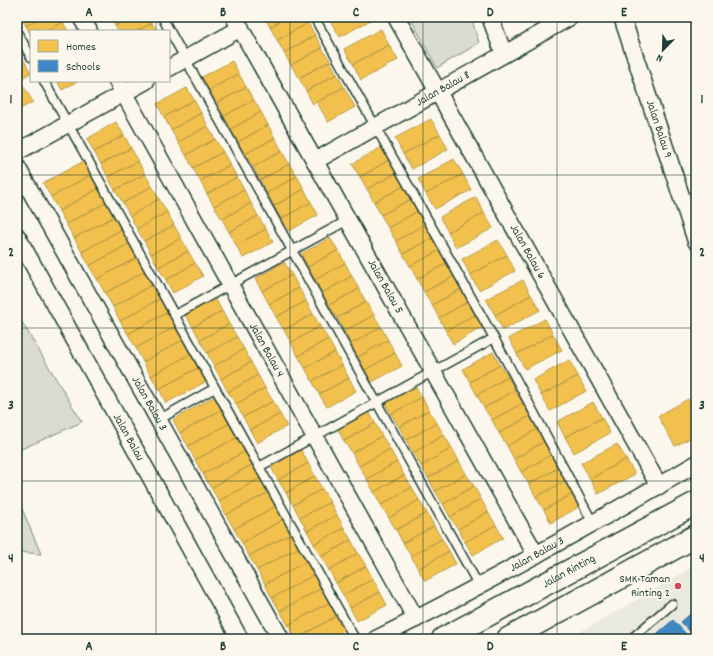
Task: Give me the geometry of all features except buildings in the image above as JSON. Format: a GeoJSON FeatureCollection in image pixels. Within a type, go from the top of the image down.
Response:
{"type":"FeatureCollection","features":[{"type":"Feature","properties":{"kind":"main road","name":"Jalan Rinting"},"geometry":{"type":"LineString","coordinates":[[443,639],[696,503]]}},
{"type":"Feature","properties":{"kind":"main road"},"geometry":{"type":"LineString","coordinates":[[508,639],[696,536]]}},
{"type":"Feature","properties":{"kind":"street"},"geometry":{"type":"LineString","coordinates":[[81,17],[88,30]]}},
{"type":"Feature","properties":{"kind":"street","name":"Jalan Balau 6"},"geometry":{"type":"LineString","coordinates":[[396,17],[659,486]]}},
{"type":"Feature","properties":{"kind":"street"},"geometry":{"type":"LineString","coordinates":[[490,17],[504,54]]}},
{"type":"Feature","properties":{"kind":"street","name":"Jalan Balau 9"},"geometry":{"type":"LineString","coordinates":[[622,17],[696,241]]}},
{"type":"Feature","properties":{"kind":"street","name":"Jalan Balau 8"},"geometry":{"type":"LineString","coordinates":[[315,161],[566,18]]}},
{"type":"Feature","properties":{"kind":"street"},"geometry":{"type":"LineString","coordinates":[[170,67],[186,59],[238,23]]}},
{"type":"Feature","properties":{"kind":"street","name":"Jalan Balau 5"},"geometry":{"type":"LineString","coordinates":[[238,23],[536,555]]}},
{"type":"Feature","properties":{"kind":"street"},"geometry":{"type":"LineString","coordinates":[[17,152],[68,124],[120,87],[142,82]]}},
{"type":"Feature","properties":{"kind":"street","name":"Jalan Balau 4"},"geometry":{"type":"LineString","coordinates":[[120,87],[416,619]]}},
{"type":"Feature","properties":{"kind":"street","name":"Jalan Balau 3"},"geometry":{"type":"LineString","coordinates":[[17,167],[281,639]]}},
{"type":"Feature","properties":{"kind":"street","name":"Jalan Balau"},"geometry":{"type":"LineString","coordinates":[[17,236],[240,639]]}},
{"type":"Feature","properties":{"kind":"street","name":"Jalan Balau 3"},"geometry":{"type":"LineString","coordinates":[[376,639],[536,555],[696,464]]}},
{"type":"Feature","properties":{"kind":"lane"},"geometry":{"type":"LineString","coordinates":[[162,17],[169,30]]}},
{"type":"Feature","properties":{"kind":"lane"},"geometry":{"type":"LineString","coordinates":[[314,17],[494,338],[593,523]]}},
{"type":"Feature","properties":{"kind":"lane"},"geometry":{"type":"LineString","coordinates":[[170,31],[479,586]]}},
{"type":"Feature","properties":{"kind":"lane"},"geometry":{"type":"LineString","coordinates":[[17,32],[30,55]]}},
{"type":"Feature","properties":{"kind":"lane"},"geometry":{"type":"LineString","coordinates":[[45,82],[355,639]]}},
{"type":"Feature","properties":{"kind":"lane"},"geometry":{"type":"LineString","coordinates":[[174,315],[348,220]]}},
{"type":"Feature","properties":{"kind":"lane"},"geometry":{"type":"LineString","coordinates":[[259,467],[494,338]]}},
{"type":"Feature","properties":{"kind":"lane"},"geometry":{"type":"LineString","coordinates":[[158,420],[215,388]]}},
{"type":"Feature","properties":{"kind":"lane"},"geometry":{"type":"LineString","coordinates":[[631,639],[672,604]]}},
{"type":"Feature","properties":{"kind":"shaded area"},"geometry":{"type":"Polygon","coordinates":[[[410,17],[471,17],[479,43],[437,68],[410,17]]]}},
{"type":"Feature","properties":{"kind":"shaded area"},"geometry":{"type":"Polygon","coordinates":[[[17,314],[82,422],[17,451],[17,314]]]}},
{"type":"Feature","properties":{"kind":"shaded area"},"geometry":{"type":"Polygon","coordinates":[[[17,497],[41,554],[17,552],[17,497]]]}},
{"type":"Feature","properties":{"kind":"shaded area","name":"SMK Taman Rinting 2"},"geometry":{"type":"Polygon","coordinates":[[[696,565],[696,639],[568,639],[624,607],[696,565]]]}},
{"type":"Feature","properties":{"kind":"place","name":"SMK Taman Rinting 2"},"geometry":{"type":"Point","coordinates":[678,586]}}]}
